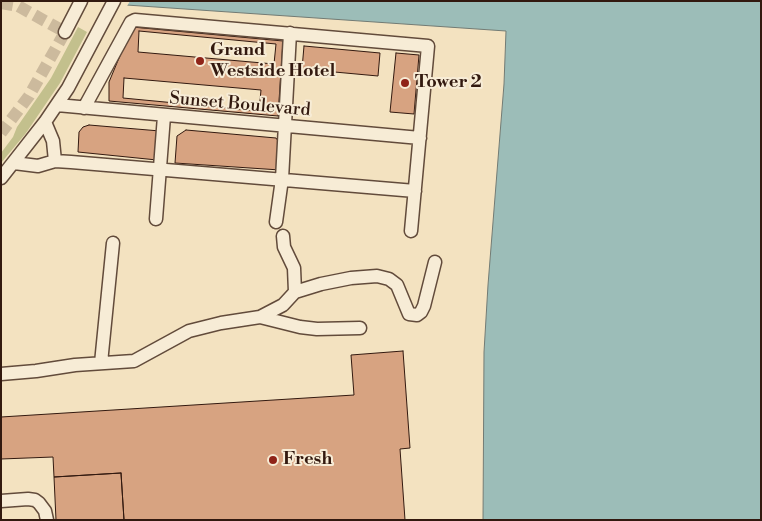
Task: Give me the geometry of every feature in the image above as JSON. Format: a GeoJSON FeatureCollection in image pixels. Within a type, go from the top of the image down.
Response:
{"type":"FeatureCollection","features":[{"type":"Feature","properties":{"kind":"street"},"geometry":{"type":"LineString","coordinates":[[65,32],[81,1]]}},
{"type":"Feature","properties":{"kind":"street"},"geometry":{"type":"LineString","coordinates":[[1,178],[46,122],[68,88],[114,1]]}},
{"type":"Feature","properties":{"kind":"street"},"geometry":{"type":"LineString","coordinates":[[84,108],[131,22],[135,20],[428,46],[411,231]]}},
{"type":"Feature","properties":{"kind":"street"},"geometry":{"type":"LineString","coordinates":[[276,222],[282,179],[290,33]]}},
{"type":"Feature","properties":{"kind":"street","name":"Sunset Boulevard"},"geometry":{"type":"LineString","coordinates":[[57,105],[420,138]]}},
{"type":"Feature","properties":{"kind":"street"},"geometry":{"type":"LineString","coordinates":[[156,220],[164,116]]}},
{"type":"Feature","properties":{"kind":"street"},"geometry":{"type":"LineString","coordinates":[[46,122],[53,141],[56,162]]}},
{"type":"Feature","properties":{"kind":"street"},"geometry":{"type":"LineString","coordinates":[[14,163],[38,166],[56,162],[415,191]]}},
{"type":"Feature","properties":{"kind":"street"},"geometry":{"type":"LineString","coordinates":[[283,236],[284,247],[294,268],[295,292]]}},
{"type":"Feature","properties":{"kind":"street"},"geometry":{"type":"LineString","coordinates":[[101,363],[113,243]]}},
{"type":"Feature","properties":{"kind":"street"},"geometry":{"type":"LineString","coordinates":[[260,318],[283,305],[295,292],[321,284],[377,276],[389,280],[397,286],[406,310],[409,314],[417,315],[422,312],[435,262]]}},
{"type":"Feature","properties":{"kind":"street"},"geometry":{"type":"LineString","coordinates":[[1,374],[134,361],[188,332],[222,323],[260,318],[317,329],[360,328]]}},
{"type":"Feature","properties":{"kind":"street"},"geometry":{"type":"LineString","coordinates":[[1,501],[35,500],[44,511],[47,520]]}},
{"type":"Feature","properties":{"kind":"shaded area"},"geometry":{"type":"Polygon","coordinates":[[[78,27],[87,32],[60,83],[26,133],[1,163],[1,153],[51,78],[78,27]]]}},
{"type":"Feature","properties":{"kind":"water"},"geometry":{"type":"Polygon","coordinates":[[[68,1],[761,1],[761,520],[483,520],[484,352],[504,84],[506,31],[68,1]]]}},
{"type":"Feature","properties":{"kind":"pier"},"geometry":{"type":"Polygon","coordinates":[[[66,1],[130,1],[126,8],[68,4],[66,1]]]}},
{"type":"Feature","properties":{"kind":"building","name":"Grand Westside Hotel"},"geometry":{"type":"Polygon","coordinates":[[[132,27],[283,41],[278,116],[109,101],[109,82],[132,27]]]}},
{"type":"Feature","properties":{"kind":"building"},"geometry":{"type":"Polygon","coordinates":[[[139,31],[276,44],[274,64],[138,52],[139,31]]]}},
{"type":"Feature","properties":{"kind":"building"},"geometry":{"type":"Polygon","coordinates":[[[304,46],[380,53],[378,76],[302,69],[304,46]]]}},
{"type":"Feature","properties":{"kind":"building","name":"Tower 2"},"geometry":{"type":"Polygon","coordinates":[[[396,53],[419,55],[414,114],[390,112],[396,53]]]}},
{"type":"Feature","properties":{"kind":"building"},"geometry":{"type":"Polygon","coordinates":[[[124,78],[261,90],[259,111],[123,98],[124,78]]]}},
{"type":"Feature","properties":{"kind":"building"},"geometry":{"type":"Polygon","coordinates":[[[89,125],[160,131],[157,160],[78,152],[79,132],[83,127],[89,125]]]}},
{"type":"Feature","properties":{"kind":"building"},"geometry":{"type":"Polygon","coordinates":[[[186,130],[276,138],[281,145],[280,170],[175,163],[177,136],[186,130]]]}},
{"type":"Feature","properties":{"kind":"building"},"geometry":{"type":"Polygon","coordinates":[[[403,351],[410,448],[400,449],[405,520],[124,520],[121,473],[54,477],[53,457],[1,459],[1,417],[354,395],[351,355],[403,351]]]}},
{"type":"Feature","properties":{"kind":"building"},"geometry":{"type":"Polygon","coordinates":[[[121,473],[124,520],[56,520],[54,477],[121,473]]]}},
{"type":"Feature","properties":{"kind":"tunnel"},"geometry":{"type":"LineString","coordinates":[[1,3],[18,6],[65,32],[29,96],[1,133]]}},
{"type":"Feature","properties":{"kind":"place","name":"Grand Westside Hotel"},"geometry":{"type":"Point","coordinates":[200,61]}},
{"type":"Feature","properties":{"kind":"place","name":"Tower 2"},"geometry":{"type":"Point","coordinates":[405,83]}},
{"type":"Feature","properties":{"kind":"place","name":"Fresh"},"geometry":{"type":"Point","coordinates":[273,460]}}]}
